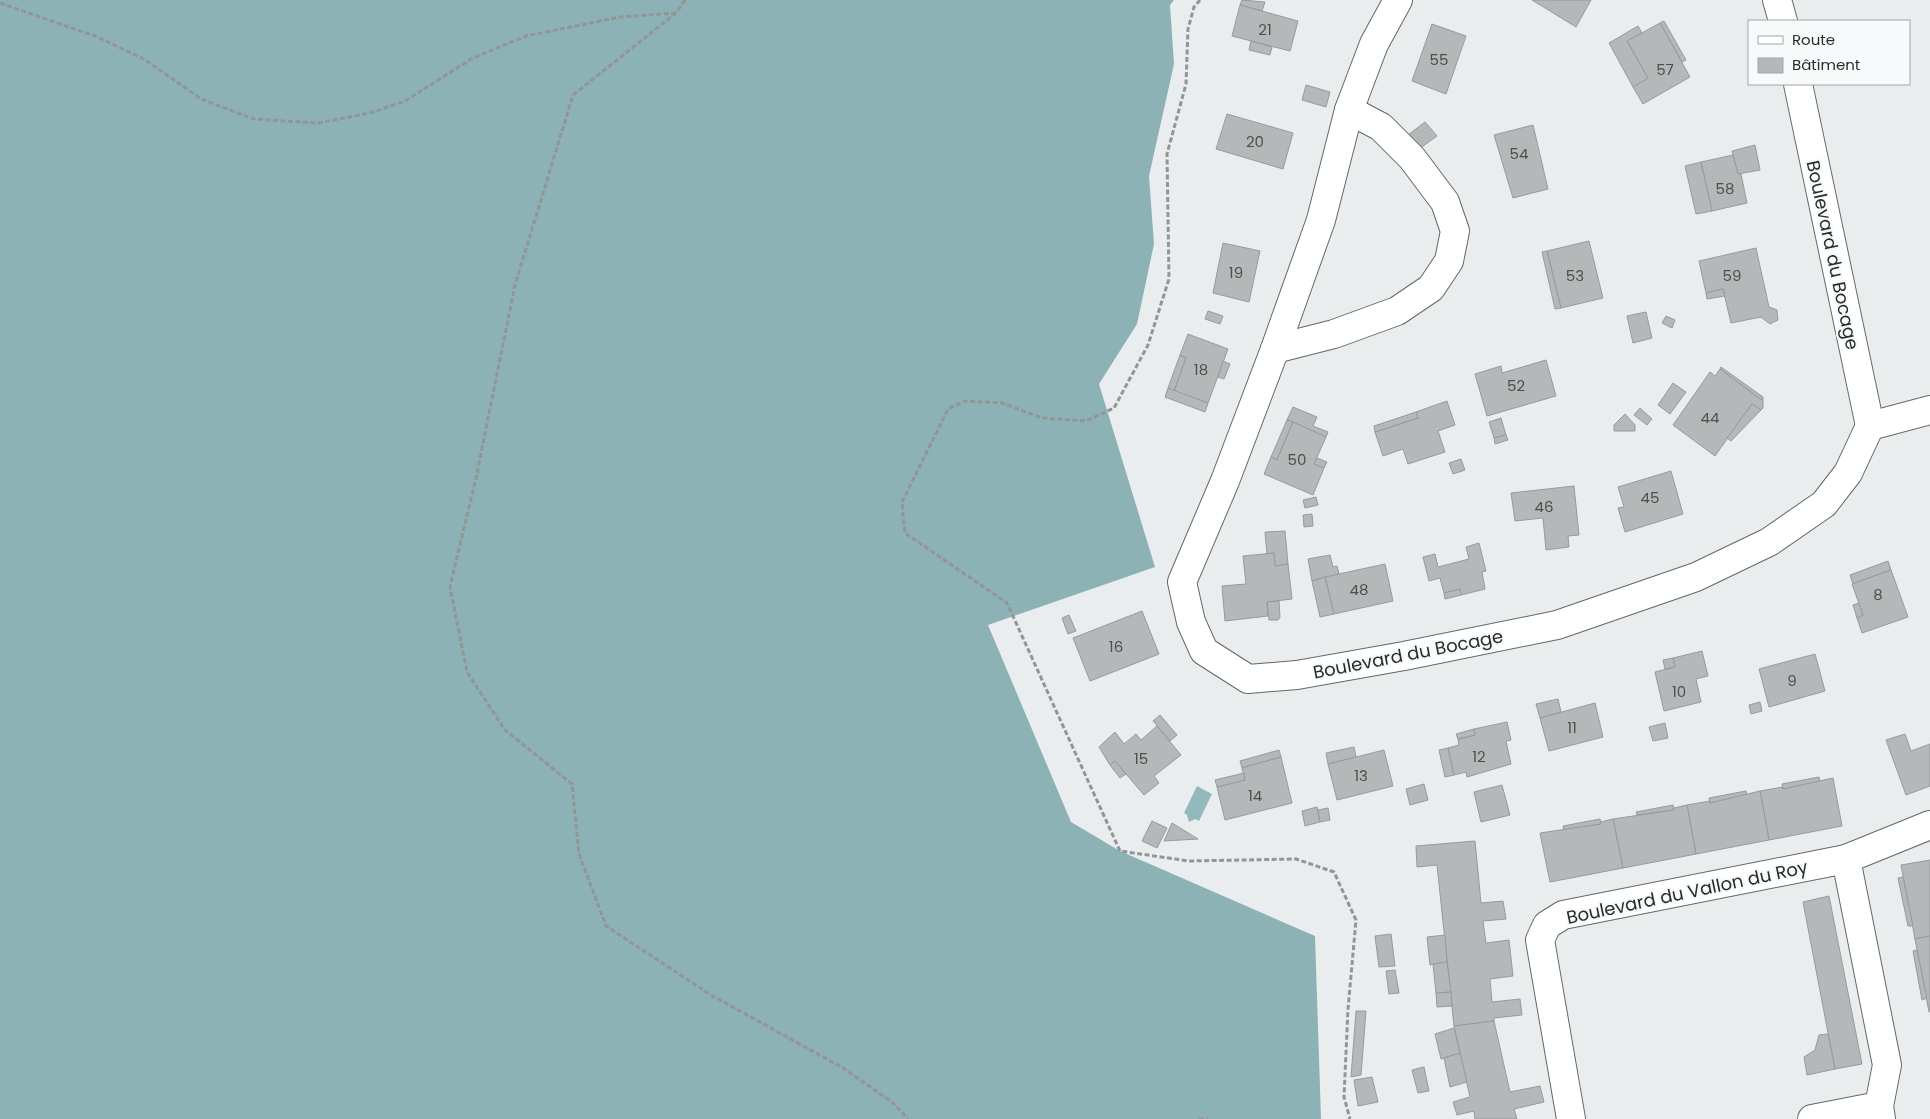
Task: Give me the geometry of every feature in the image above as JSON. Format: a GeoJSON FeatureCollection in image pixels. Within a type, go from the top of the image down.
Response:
{"type":"FeatureCollection","features":[{"type":"Feature","properties":{"kind":"street","name":"Boulevard du Bocage"},"geometry":{"type":"LineString","coordinates":[[1398,0],[1374,44],[1349,110],[1321,220],[1225,481],[1182,582],[1192,622],[1204,651],[1248,679],[1316,672],[1557,625],[1696,577],[1769,542],[1824,504],[1848,473],[1870,426],[1798,85]]}},
{"type":"Feature","properties":{"kind":"street"},"geometry":{"type":"LineString","coordinates":[[1777,0],[1783,20]]}},
{"type":"Feature","properties":{"kind":"street"},"geometry":{"type":"LineString","coordinates":[[1275,349],[1334,334],[1397,311],[1431,288],[1449,261],[1454,230],[1445,202],[1412,158],[1381,127],[1349,110]]}},
{"type":"Feature","properties":{"kind":"street"},"geometry":{"type":"LineString","coordinates":[[1870,426],[1930,410]]}},
{"type":"Feature","properties":{"kind":"street","name":"Boulevard du Vallon du Roy"},"geometry":{"type":"LineString","coordinates":[[1571,1119],[1540,940],[1547,925],[1563,916],[1846,859],[1930,825]]}},
{"type":"Feature","properties":{"kind":"street"},"geometry":{"type":"LineString","coordinates":[[1812,1119],[1880,1112],[1886,1065],[1846,859]]}},
{"type":"Feature","properties":{"kind":"path"},"geometry":{"type":"LineString","coordinates":[[685,0],[676,13],[573,95],[515,285],[476,478],[450,587],[465,663],[467,672],[505,730],[572,784],[579,854],[606,926],[710,995],[843,1068],[892,1102],[908,1119]]}},
{"type":"Feature","properties":{"kind":"path"},"geometry":{"type":"LineString","coordinates":[[1200,0],[1194,8],[1188,29],[1186,84],[1167,154],[1169,279],[1148,345],[1123,393],[1114,408],[1086,421],[1042,418],[1002,404],[965,400],[948,409],[902,502],[905,533],[1007,603],[1120,851],[1189,861],[1296,859],[1334,872],[1356,920],[1348,1009],[1344,1097],[1350,1119]]}},
{"type":"Feature","properties":{"kind":"path"},"geometry":{"type":"LineString","coordinates":[[0,3],[95,36],[120,47],[144,59],[201,99],[254,119],[318,123],[370,113],[405,101],[472,58],[526,36],[620,17],[676,13]]}},
{"type":"Feature","properties":{"kind":"path"},"geometry":{"type":"LineString","coordinates":[[1199,1119],[1208,1119]]}},
{"type":"Feature","properties":{"kind":"shaded area"},"geometry":{"type":"Polygon","coordinates":[[[0,0],[1174,0],[1170,5],[1174,64],[1149,176],[1154,244],[1137,324],[1099,384],[1155,567],[988,625],[1071,822],[1120,851],[1315,936],[1321,1119],[0,1119],[0,0]]]}},
{"type":"Feature","properties":{"kind":"shaded area"},"geometry":{"type":"Polygon","coordinates":[[[1197,786],[1212,794],[1199,821],[1195,819],[1189,822],[1187,815],[1184,813],[1197,786]]]}},
{"type":"Feature","properties":{"kind":"building"},"geometry":{"type":"Polygon","coordinates":[[[1242,0],[1265,2],[1262,11],[1240,5],[1242,0]]]}},
{"type":"Feature","properties":{"kind":"building"},"geometry":{"type":"Polygon","coordinates":[[[1532,0],[1591,0],[1576,27],[1532,0]]]}},
{"type":"Feature","properties":{"kind":"building"},"geometry":{"type":"Polygon","coordinates":[[[1240,5],[1298,21],[1290,51],[1232,36],[1240,5]]]}},
{"type":"Feature","properties":{"kind":"building"},"geometry":{"type":"Polygon","coordinates":[[[1664,21],[1686,60],[1682,62],[1660,23],[1664,21]]]}},
{"type":"Feature","properties":{"kind":"building"},"geometry":{"type":"Polygon","coordinates":[[[1660,23],[1690,77],[1643,104],[1633,87],[1648,78],[1627,41],[1660,23]]]}},
{"type":"Feature","properties":{"kind":"building"},"geometry":{"type":"Polygon","coordinates":[[[1432,24],[1466,36],[1446,94],[1412,81],[1432,24]]]}},
{"type":"Feature","properties":{"kind":"building"},"geometry":{"type":"Polygon","coordinates":[[[1638,26],[1642,33],[1627,41],[1648,78],[1633,87],[1609,43],[1638,26]]]}},
{"type":"Feature","properties":{"kind":"building"},"geometry":{"type":"Polygon","coordinates":[[[1251,41],[1272,47],[1270,55],[1249,50],[1251,41]]]}},
{"type":"Feature","properties":{"kind":"building"},"geometry":{"type":"Polygon","coordinates":[[[1306,85],[1330,92],[1326,107],[1302,100],[1306,85]]]}},
{"type":"Feature","properties":{"kind":"building"},"geometry":{"type":"Polygon","coordinates":[[[1227,114],[1293,133],[1283,169],[1216,149],[1227,114]]]}},
{"type":"Feature","properties":{"kind":"building"},"geometry":{"type":"Polygon","coordinates":[[[1425,122],[1437,136],[1419,149],[1408,135],[1425,122]]]}},
{"type":"Feature","properties":{"kind":"building"},"geometry":{"type":"Polygon","coordinates":[[[1533,125],[1548,189],[1513,198],[1494,135],[1533,125]]]}},
{"type":"Feature","properties":{"kind":"building"},"geometry":{"type":"Polygon","coordinates":[[[1755,145],[1760,170],[1738,174],[1732,151],[1755,145]]]}},
{"type":"Feature","properties":{"kind":"building"},"geometry":{"type":"Polygon","coordinates":[[[1733,155],[1738,174],[1741,174],[1747,203],[1712,211],[1701,162],[1733,155]]]}},
{"type":"Feature","properties":{"kind":"building"},"geometry":{"type":"Polygon","coordinates":[[[1701,162],[1712,211],[1696,214],[1685,166],[1701,162]]]}},
{"type":"Feature","properties":{"kind":"building"},"geometry":{"type":"Polygon","coordinates":[[[1589,241],[1603,298],[1561,308],[1547,251],[1589,241]]]}},
{"type":"Feature","properties":{"kind":"building"},"geometry":{"type":"Polygon","coordinates":[[[1223,243],[1260,251],[1249,302],[1213,293],[1223,243]]]}},
{"type":"Feature","properties":{"kind":"building"},"geometry":{"type":"Polygon","coordinates":[[[1756,248],[1769,307],[1777,310],[1778,320],[1770,324],[1761,317],[1731,323],[1723,289],[1706,293],[1699,261],[1756,248]]]}},
{"type":"Feature","properties":{"kind":"building"},"geometry":{"type":"Polygon","coordinates":[[[1547,251],[1561,308],[1555,309],[1542,252],[1547,251]]]}},
{"type":"Feature","properties":{"kind":"building"},"geometry":{"type":"Polygon","coordinates":[[[1723,289],[1725,296],[1707,299],[1706,293],[1723,289]]]}},
{"type":"Feature","properties":{"kind":"building"},"geometry":{"type":"Polygon","coordinates":[[[1208,311],[1223,316],[1220,324],[1205,319],[1208,311]]]}},
{"type":"Feature","properties":{"kind":"building"},"geometry":{"type":"Polygon","coordinates":[[[1646,312],[1652,338],[1633,343],[1627,316],[1646,312]]]}},
{"type":"Feature","properties":{"kind":"building"},"geometry":{"type":"Polygon","coordinates":[[[1666,316],[1675,320],[1672,328],[1662,323],[1666,316]]]}},
{"type":"Feature","properties":{"kind":"building"},"geometry":{"type":"Polygon","coordinates":[[[1188,334],[1228,349],[1208,403],[1174,391],[1186,358],[1180,355],[1188,334]]]}},
{"type":"Feature","properties":{"kind":"building"},"geometry":{"type":"Polygon","coordinates":[[[1180,355],[1186,358],[1174,391],[1168,388],[1180,355]]]}},
{"type":"Feature","properties":{"kind":"building"},"geometry":{"type":"Polygon","coordinates":[[[1546,360],[1556,396],[1487,416],[1475,374],[1501,366],[1502,373],[1546,360]]]}},
{"type":"Feature","properties":{"kind":"building"},"geometry":{"type":"Polygon","coordinates":[[[1223,361],[1230,364],[1224,379],[1218,377],[1223,361]]]}},
{"type":"Feature","properties":{"kind":"building"},"geometry":{"type":"Polygon","coordinates":[[[1721,367],[1763,397],[1763,401],[1720,369],[1721,367]]]}},
{"type":"Feature","properties":{"kind":"building"},"geometry":{"type":"Polygon","coordinates":[[[1720,369],[1763,401],[1763,408],[1761,410],[1752,404],[1715,456],[1673,425],[1710,372],[1715,376],[1720,369]]]}},
{"type":"Feature","properties":{"kind":"building"},"geometry":{"type":"Polygon","coordinates":[[[1673,383],[1686,392],[1670,414],[1658,405],[1673,383]]]}},
{"type":"Feature","properties":{"kind":"building"},"geometry":{"type":"Polygon","coordinates":[[[1168,388],[1208,403],[1205,412],[1165,397],[1168,388]]]}},
{"type":"Feature","properties":{"kind":"building"},"geometry":{"type":"Polygon","coordinates":[[[1447,401],[1455,425],[1438,431],[1445,452],[1408,464],[1403,449],[1383,456],[1375,432],[1418,418],[1416,412],[1447,401]]]}},
{"type":"Feature","properties":{"kind":"building"},"geometry":{"type":"Polygon","coordinates":[[[1752,404],[1761,410],[1731,441],[1727,438],[1752,404]]]}},
{"type":"Feature","properties":{"kind":"building"},"geometry":{"type":"Polygon","coordinates":[[[1293,407],[1317,417],[1313,426],[1328,432],[1326,437],[1287,420],[1293,407]]]}},
{"type":"Feature","properties":{"kind":"building"},"geometry":{"type":"Polygon","coordinates":[[[1640,408],[1652,419],[1647,425],[1634,415],[1640,408]]]}},
{"type":"Feature","properties":{"kind":"building"},"geometry":{"type":"Polygon","coordinates":[[[1416,412],[1418,418],[1375,432],[1374,426],[1416,412]]]}},
{"type":"Feature","properties":{"kind":"building"},"geometry":{"type":"Polygon","coordinates":[[[1625,414],[1635,425],[1635,431],[1614,431],[1614,425],[1625,414]]]}},
{"type":"Feature","properties":{"kind":"building"},"geometry":{"type":"Polygon","coordinates":[[[1501,418],[1506,435],[1494,438],[1489,422],[1501,418]]]}},
{"type":"Feature","properties":{"kind":"building"},"geometry":{"type":"Polygon","coordinates":[[[1287,420],[1293,422],[1277,460],[1271,457],[1287,420]]]}},
{"type":"Feature","properties":{"kind":"building"},"geometry":{"type":"Polygon","coordinates":[[[1293,422],[1326,437],[1314,464],[1324,468],[1313,495],[1264,474],[1271,457],[1277,460],[1293,422]]]}},
{"type":"Feature","properties":{"kind":"building"},"geometry":{"type":"Polygon","coordinates":[[[1506,435],[1508,440],[1495,444],[1494,438],[1506,435]]]}},
{"type":"Feature","properties":{"kind":"building"},"geometry":{"type":"Polygon","coordinates":[[[1317,458],[1327,462],[1324,468],[1314,464],[1317,458]]]}},
{"type":"Feature","properties":{"kind":"building"},"geometry":{"type":"Polygon","coordinates":[[[1461,459],[1465,470],[1453,474],[1449,463],[1461,459]]]}},
{"type":"Feature","properties":{"kind":"building"},"geometry":{"type":"Polygon","coordinates":[[[1671,471],[1683,514],[1625,532],[1618,508],[1624,507],[1618,487],[1671,471]]]}},
{"type":"Feature","properties":{"kind":"building"},"geometry":{"type":"Polygon","coordinates":[[[1574,486],[1579,535],[1568,536],[1569,547],[1546,550],[1543,518],[1515,521],[1511,493],[1574,486]]]}},
{"type":"Feature","properties":{"kind":"building"},"geometry":{"type":"Polygon","coordinates":[[[1316,497],[1318,505],[1305,508],[1303,500],[1316,497]]]}},
{"type":"Feature","properties":{"kind":"building"},"geometry":{"type":"Polygon","coordinates":[[[1312,514],[1313,526],[1304,527],[1303,515],[1312,514]]]}},
{"type":"Feature","properties":{"kind":"building"},"geometry":{"type":"Polygon","coordinates":[[[1285,531],[1288,564],[1275,566],[1274,553],[1267,554],[1265,532],[1285,531]]]}},
{"type":"Feature","properties":{"kind":"building"},"geometry":{"type":"Polygon","coordinates":[[[1479,543],[1486,571],[1482,572],[1485,589],[1461,595],[1460,589],[1444,593],[1440,578],[1429,581],[1423,557],[1435,554],[1438,567],[1469,559],[1466,547],[1479,543]]]}},
{"type":"Feature","properties":{"kind":"building"},"geometry":{"type":"Polygon","coordinates":[[[1274,553],[1275,566],[1288,564],[1292,599],[1267,602],[1268,616],[1225,621],[1222,586],[1246,584],[1243,556],[1274,553]]]}},
{"type":"Feature","properties":{"kind":"building"},"geometry":{"type":"Polygon","coordinates":[[[1330,555],[1333,567],[1337,566],[1339,574],[1312,581],[1308,559],[1330,555]]]}},
{"type":"Feature","properties":{"kind":"building"},"geometry":{"type":"Polygon","coordinates":[[[1888,561],[1891,570],[1853,584],[1850,575],[1888,561]]]}},
{"type":"Feature","properties":{"kind":"building"},"geometry":{"type":"Polygon","coordinates":[[[1385,564],[1393,601],[1334,614],[1325,577],[1385,564]]]}},
{"type":"Feature","properties":{"kind":"building"},"geometry":{"type":"Polygon","coordinates":[[[1891,570],[1908,617],[1862,633],[1857,618],[1863,615],[1852,584],[1891,570]]]}},
{"type":"Feature","properties":{"kind":"building"},"geometry":{"type":"Polygon","coordinates":[[[1325,577],[1334,614],[1320,617],[1312,581],[1325,577]]]}},
{"type":"Feature","properties":{"kind":"building"},"geometry":{"type":"Polygon","coordinates":[[[1460,589],[1461,595],[1445,599],[1444,593],[1460,589]]]}},
{"type":"Feature","properties":{"kind":"building"},"geometry":{"type":"Polygon","coordinates":[[[1279,601],[1280,617],[1278,620],[1269,620],[1267,602],[1279,601]]]}},
{"type":"Feature","properties":{"kind":"building"},"geometry":{"type":"Polygon","coordinates":[[[1859,603],[1863,615],[1857,618],[1853,605],[1859,603]]]}},
{"type":"Feature","properties":{"kind":"building"},"geometry":{"type":"Polygon","coordinates":[[[1142,611],[1159,654],[1090,681],[1073,638],[1142,611]]]}},
{"type":"Feature","properties":{"kind":"building"},"geometry":{"type":"Polygon","coordinates":[[[1069,615],[1076,631],[1068,634],[1062,618],[1069,615]]]}},
{"type":"Feature","properties":{"kind":"building"},"geometry":{"type":"Polygon","coordinates":[[[1702,651],[1708,676],[1696,679],[1701,702],[1664,711],[1655,672],[1675,667],[1673,658],[1702,651]]]}},
{"type":"Feature","properties":{"kind":"building"},"geometry":{"type":"Polygon","coordinates":[[[1815,654],[1825,691],[1769,707],[1759,669],[1815,654]]]}},
{"type":"Feature","properties":{"kind":"building"},"geometry":{"type":"Polygon","coordinates":[[[1673,658],[1675,667],[1665,669],[1663,660],[1673,658]]]}},
{"type":"Feature","properties":{"kind":"building"},"geometry":{"type":"Polygon","coordinates":[[[1558,699],[1561,712],[1540,718],[1536,704],[1558,699]]]}},
{"type":"Feature","properties":{"kind":"building"},"geometry":{"type":"Polygon","coordinates":[[[1760,702],[1762,711],[1751,714],[1749,705],[1760,702]]]}},
{"type":"Feature","properties":{"kind":"building"},"geometry":{"type":"Polygon","coordinates":[[[1595,703],[1603,737],[1549,751],[1540,718],[1595,703]]]}},
{"type":"Feature","properties":{"kind":"building"},"geometry":{"type":"Polygon","coordinates":[[[1160,715],[1177,735],[1170,741],[1153,721],[1160,715]]]}},
{"type":"Feature","properties":{"kind":"building"},"geometry":{"type":"Polygon","coordinates":[[[1507,722],[1511,740],[1506,741],[1511,764],[1467,777],[1466,772],[1454,775],[1448,748],[1459,745],[1458,739],[1475,735],[1474,729],[1507,722]]]}},
{"type":"Feature","properties":{"kind":"building"},"geometry":{"type":"Polygon","coordinates":[[[1665,723],[1668,738],[1653,741],[1649,727],[1665,723]]]}},
{"type":"Feature","properties":{"kind":"building"},"geometry":{"type":"Polygon","coordinates":[[[1157,726],[1181,755],[1154,776],[1159,783],[1144,795],[1115,761],[1110,765],[1099,747],[1115,732],[1124,744],[1136,734],[1141,740],[1157,726]]]}},
{"type":"Feature","properties":{"kind":"building"},"geometry":{"type":"Polygon","coordinates":[[[1474,729],[1475,735],[1458,739],[1456,734],[1474,729]]]}},
{"type":"Feature","properties":{"kind":"building"},"geometry":{"type":"Polygon","coordinates":[[[1905,734],[1911,751],[1930,744],[1930,786],[1906,795],[1886,740],[1905,734]]]}},
{"type":"Feature","properties":{"kind":"building"},"geometry":{"type":"Polygon","coordinates":[[[1354,747],[1356,757],[1328,764],[1326,753],[1354,747]]]}},
{"type":"Feature","properties":{"kind":"building"},"geometry":{"type":"Polygon","coordinates":[[[1448,748],[1454,775],[1445,777],[1439,750],[1448,748]]]}},
{"type":"Feature","properties":{"kind":"building"},"geometry":{"type":"Polygon","coordinates":[[[1279,750],[1281,757],[1242,768],[1240,761],[1279,750]]]}},
{"type":"Feature","properties":{"kind":"building"},"geometry":{"type":"Polygon","coordinates":[[[1384,750],[1393,786],[1337,800],[1328,764],[1384,750]]]}},
{"type":"Feature","properties":{"kind":"building"},"geometry":{"type":"Polygon","coordinates":[[[1281,757],[1292,803],[1225,820],[1217,787],[1245,780],[1242,768],[1281,757]]]}},
{"type":"Feature","properties":{"kind":"building"},"geometry":{"type":"Polygon","coordinates":[[[1115,761],[1126,774],[1120,778],[1110,765],[1115,761]]]}},
{"type":"Feature","properties":{"kind":"building"},"geometry":{"type":"Polygon","coordinates":[[[1244,773],[1245,780],[1217,787],[1215,780],[1244,773]]]}},
{"type":"Feature","properties":{"kind":"building"},"geometry":{"type":"Polygon","coordinates":[[[1819,777],[1820,782],[1783,789],[1782,784],[1819,777]]]}},
{"type":"Feature","properties":{"kind":"building"},"geometry":{"type":"Polygon","coordinates":[[[1833,778],[1842,826],[1769,840],[1760,791],[1783,787],[1783,789],[1833,778]]]}},
{"type":"Feature","properties":{"kind":"building"},"geometry":{"type":"Polygon","coordinates":[[[1424,784],[1428,800],[1410,805],[1406,789],[1424,784]]]}},
{"type":"Feature","properties":{"kind":"building"},"geometry":{"type":"Polygon","coordinates":[[[1502,785],[1510,815],[1481,822],[1474,792],[1502,785]]]}},
{"type":"Feature","properties":{"kind":"building"},"geometry":{"type":"Polygon","coordinates":[[[1746,791],[1747,796],[1710,803],[1709,798],[1746,791]]]}},
{"type":"Feature","properties":{"kind":"building"},"geometry":{"type":"Polygon","coordinates":[[[1760,791],[1769,840],[1696,854],[1687,805],[1710,801],[1710,803],[1760,791]]]}},
{"type":"Feature","properties":{"kind":"building"},"geometry":{"type":"Polygon","coordinates":[[[1673,805],[1674,810],[1637,815],[1636,812],[1673,805]]]}},
{"type":"Feature","properties":{"kind":"building"},"geometry":{"type":"Polygon","coordinates":[[[1687,805],[1696,854],[1623,868],[1613,819],[1674,810],[1674,808],[1687,805]]]}},
{"type":"Feature","properties":{"kind":"building"},"geometry":{"type":"Polygon","coordinates":[[[1317,807],[1320,822],[1305,826],[1302,811],[1317,807]]]}},
{"type":"Feature","properties":{"kind":"building"},"geometry":{"type":"Polygon","coordinates":[[[1328,808],[1330,820],[1320,822],[1318,810],[1328,808]]]}},
{"type":"Feature","properties":{"kind":"building"},"geometry":{"type":"Polygon","coordinates":[[[1600,819],[1601,824],[1564,831],[1563,826],[1600,819]]]}},
{"type":"Feature","properties":{"kind":"building"},"geometry":{"type":"Polygon","coordinates":[[[1613,819],[1623,868],[1550,882],[1540,833],[1601,824],[1600,822],[1613,819]]]}},
{"type":"Feature","properties":{"kind":"building"},"geometry":{"type":"Polygon","coordinates":[[[1152,821],[1167,828],[1157,848],[1142,841],[1152,821]]]}},
{"type":"Feature","properties":{"kind":"building"},"geometry":{"type":"Polygon","coordinates":[[[1172,823],[1198,839],[1164,841],[1172,823]]]}},
{"type":"Feature","properties":{"kind":"building"},"geometry":{"type":"Polygon","coordinates":[[[1475,841],[1481,903],[1503,901],[1506,919],[1483,921],[1486,943],[1509,940],[1513,976],[1490,979],[1492,1002],[1520,999],[1522,1015],[1494,1018],[1494,1021],[1454,1026],[1437,865],[1417,867],[1416,846],[1475,841]]]}},
{"type":"Feature","properties":{"kind":"building"},"geometry":{"type":"Polygon","coordinates":[[[1930,860],[1930,936],[1915,939],[1901,865],[1930,860]]]}},
{"type":"Feature","properties":{"kind":"building"},"geometry":{"type":"Polygon","coordinates":[[[1903,877],[1913,926],[1908,926],[1898,878],[1903,877]]]}},
{"type":"Feature","properties":{"kind":"building"},"geometry":{"type":"Polygon","coordinates":[[[1829,896],[1862,1064],[1835,1069],[1803,902],[1829,896]]]}},
{"type":"Feature","properties":{"kind":"building"},"geometry":{"type":"Polygon","coordinates":[[[1391,934],[1395,966],[1379,967],[1375,936],[1391,934]]]}},
{"type":"Feature","properties":{"kind":"building"},"geometry":{"type":"Polygon","coordinates":[[[1445,935],[1447,962],[1430,965],[1427,937],[1445,935]]]}},
{"type":"Feature","properties":{"kind":"building"},"geometry":{"type":"Polygon","coordinates":[[[1930,936],[1930,1012],[1929,1012],[1915,939],[1930,936]]]}},
{"type":"Feature","properties":{"kind":"building"},"geometry":{"type":"Polygon","coordinates":[[[1917,950],[1927,998],[1922,1000],[1913,951],[1917,950]]]}},
{"type":"Feature","properties":{"kind":"building"},"geometry":{"type":"Polygon","coordinates":[[[1447,962],[1451,992],[1436,993],[1433,964],[1447,962]]]}},
{"type":"Feature","properties":{"kind":"building"},"geometry":{"type":"Polygon","coordinates":[[[1395,970],[1399,993],[1389,994],[1386,971],[1395,970]]]}},
{"type":"Feature","properties":{"kind":"building"},"geometry":{"type":"Polygon","coordinates":[[[1451,992],[1452,1006],[1437,1007],[1436,993],[1451,992]]]}},
{"type":"Feature","properties":{"kind":"building"},"geometry":{"type":"Polygon","coordinates":[[[1356,1011],[1366,1011],[1361,1075],[1351,1077],[1356,1011]]]}},
{"type":"Feature","properties":{"kind":"building"},"geometry":{"type":"Polygon","coordinates":[[[1494,1021],[1510,1092],[1540,1086],[1544,1102],[1514,1109],[1517,1119],[1475,1119],[1474,1111],[1457,1115],[1453,1102],[1470,1097],[1454,1026],[1494,1021]]]}},
{"type":"Feature","properties":{"kind":"building"},"geometry":{"type":"Polygon","coordinates":[[[1454,1028],[1460,1053],[1441,1059],[1435,1034],[1454,1028]]]}},
{"type":"Feature","properties":{"kind":"building"},"geometry":{"type":"Polygon","coordinates":[[[1828,1034],[1835,1069],[1807,1075],[1804,1057],[1815,1050],[1819,1035],[1828,1034]]]}},
{"type":"Feature","properties":{"kind":"building"},"geometry":{"type":"Polygon","coordinates":[[[1460,1053],[1467,1082],[1450,1087],[1444,1058],[1460,1053]]]}},
{"type":"Feature","properties":{"kind":"building"},"geometry":{"type":"Polygon","coordinates":[[[1424,1067],[1429,1091],[1418,1093],[1412,1070],[1424,1067]]]}},
{"type":"Feature","properties":{"kind":"building"},"geometry":{"type":"Polygon","coordinates":[[[1372,1077],[1378,1102],[1358,1106],[1354,1080],[1372,1077]]]}}]}
